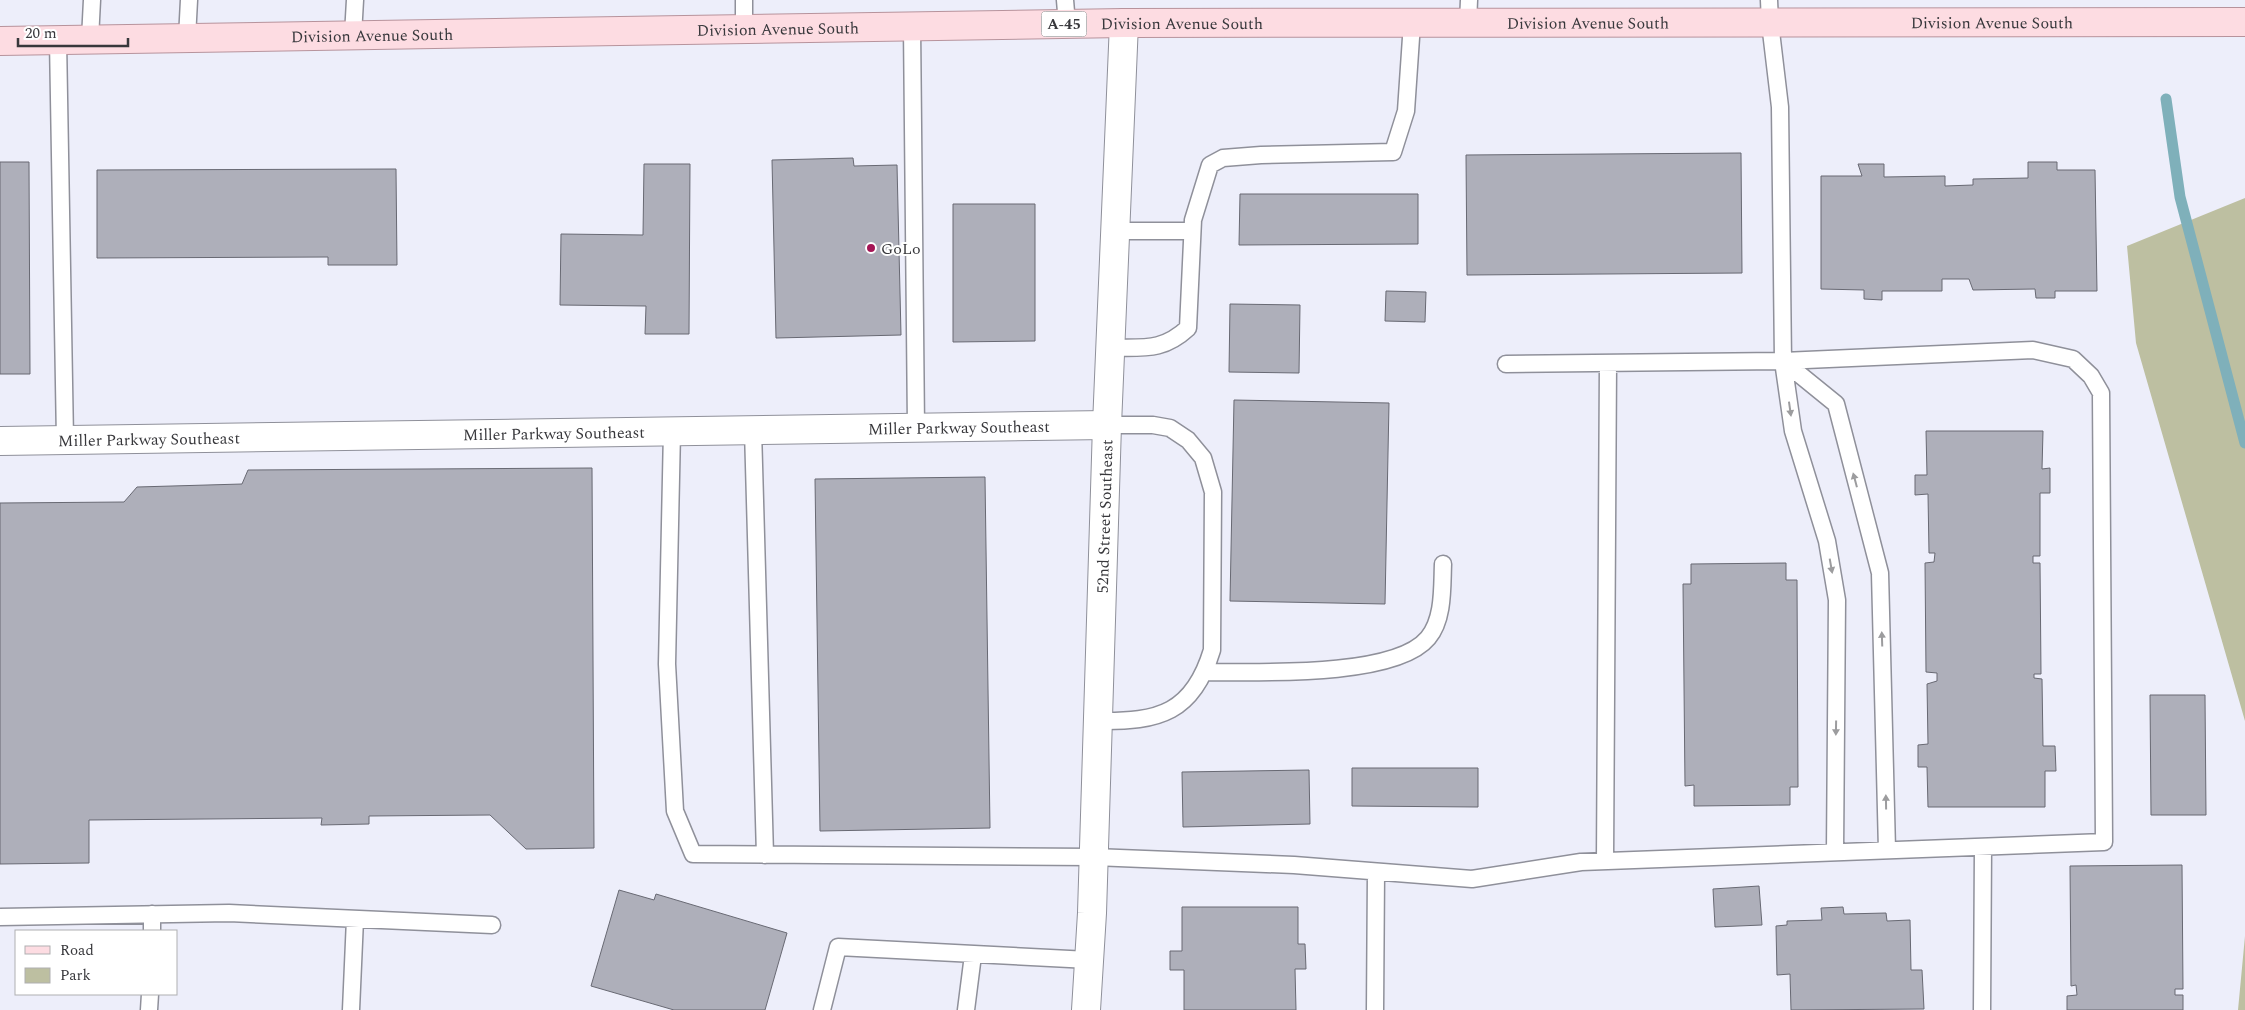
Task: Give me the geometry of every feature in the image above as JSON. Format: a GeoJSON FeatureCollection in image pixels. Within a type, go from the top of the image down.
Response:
{"type":"FeatureCollection","features":[{"type":"Feature","properties":{"kind":"main road","name":"Division Avenue South"},"geometry":{"type":"LineString","coordinates":[[0,41],[912,26],[1066,12],[1124,23],[1412,23],[1469,12],[1769,12],[2128,22],[2245,22]]}},
{"type":"Feature","properties":{"kind":"street","name":"52nd Street Southeast"},"geometry":{"type":"LineString","coordinates":[[1086,1010],[1094,857],[1107,425],[1124,23]]}},
{"type":"Feature","properties":{"kind":"street","name":"Miller Parkway Southeast"},"geometry":{"type":"LineString","coordinates":[[0,441],[1107,425]]}},
{"type":"Feature","properties":{"kind":"lane"},"geometry":{"type":"LineString","coordinates":[[90,39],[92,0]]}},
{"type":"Feature","properties":{"kind":"lane"},"geometry":{"type":"LineString","coordinates":[[187,38],[189,0]]}},
{"type":"Feature","properties":{"kind":"lane"},"geometry":{"type":"LineString","coordinates":[[353,35],[355,0]]}},
{"type":"Feature","properties":{"kind":"lane"},"geometry":{"type":"LineString","coordinates":[[744,0],[744,29]]}},
{"type":"Feature","properties":{"kind":"lane"},"geometry":{"type":"LineString","coordinates":[[1769,12],[1780,107],[1783,361],[1793,431],[1827,541],[1837,600],[1835,852]]}},
{"type":"Feature","properties":{"kind":"lane"},"geometry":{"type":"LineString","coordinates":[[1110,348],[1155,346],[1174,340],[1188,328],[1193,220],[1210,165],[1222,158],[1260,155],[1393,152],[1406,111],[1412,23]]}},
{"type":"Feature","properties":{"kind":"lane"},"geometry":{"type":"LineString","coordinates":[[912,26],[916,428]]}},
{"type":"Feature","properties":{"kind":"lane"},"geometry":{"type":"LineString","coordinates":[[58,40],[65,440]]}},
{"type":"Feature","properties":{"kind":"lane"},"geometry":{"type":"LineString","coordinates":[[1115,231],[1192,231]]}},
{"type":"Feature","properties":{"kind":"lane"},"geometry":{"type":"LineString","coordinates":[[672,431],[667,664],[675,811],[693,854],[1094,857],[1294,865],[1472,880],[1581,862],[2104,842],[2101,393],[2090,376],[2073,359],[2033,350],[1783,361],[1506,364]]}},
{"type":"Feature","properties":{"kind":"lane"},"geometry":{"type":"LineString","coordinates":[[1783,361],[1836,404],[1880,573],[1887,850]]}},
{"type":"Feature","properties":{"kind":"lane"},"geometry":{"type":"LineString","coordinates":[[1605,861],[1608,363]]}},
{"type":"Feature","properties":{"kind":"lane"},"geometry":{"type":"LineString","coordinates":[[1098,721],[1128,722],[1163,714],[1181,704],[1206,672],[1212,650],[1213,492],[1203,458],[1188,440],[1170,428],[1153,425],[1107,425]]}},
{"type":"Feature","properties":{"kind":"lane"},"geometry":{"type":"LineString","coordinates":[[753,430],[765,854]]}},
{"type":"Feature","properties":{"kind":"lane"},"geometry":{"type":"LineString","coordinates":[[1206,672],[1302,672],[1375,663],[1407,653],[1428,639],[1435,628],[1441,601],[1443,564]]}},
{"type":"Feature","properties":{"kind":"lane"},"geometry":{"type":"LineString","coordinates":[[1982,1010],[1983,847]]}},
{"type":"Feature","properties":{"kind":"lane"},"geometry":{"type":"LineString","coordinates":[[1376,872],[1376,1010]]}},
{"type":"Feature","properties":{"kind":"lane"},"geometry":{"type":"LineString","coordinates":[[0,917],[229,913],[492,925]]}},
{"type":"Feature","properties":{"kind":"lane"},"geometry":{"type":"LineString","coordinates":[[152,914],[152,930]]}},
{"type":"Feature","properties":{"kind":"lane"},"geometry":{"type":"LineString","coordinates":[[351,1010],[355,919]]}},
{"type":"Feature","properties":{"kind":"lane"},"geometry":{"type":"LineString","coordinates":[[822,1010],[838,947],[1089,960]]}},
{"type":"Feature","properties":{"kind":"lane"},"geometry":{"type":"LineString","coordinates":[[966,1010],[973,955]]}},
{"type":"Feature","properties":{"kind":"lane"},"geometry":{"type":"LineString","coordinates":[[149,1010],[150,995]]}},
{"type":"Feature","properties":{"kind":"green space"},"geometry":{"type":"Polygon","coordinates":[[[2245,198],[2245,721],[2136,343],[2127,246],[2245,198]]]}},
{"type":"Feature","properties":{"kind":"green space"},"geometry":{"type":"Polygon","coordinates":[[[2245,936],[2245,1010],[2238,1010],[2245,936]]]}},
{"type":"Feature","properties":{"kind":"building"},"geometry":{"type":"Polygon","coordinates":[[[1741,153],[1742,273],[1467,275],[1466,155],[1741,153]]]}},
{"type":"Feature","properties":{"kind":"building"},"geometry":{"type":"Polygon","coordinates":[[[853,158],[854,166],[897,165],[901,335],[776,338],[772,160],[853,158]]]}},
{"type":"Feature","properties":{"kind":"building"},"geometry":{"type":"Polygon","coordinates":[[[0,162],[29,162],[30,374],[0,374],[0,162]]]}},
{"type":"Feature","properties":{"kind":"building"},"geometry":{"type":"Polygon","coordinates":[[[2028,162],[2057,162],[2057,170],[2095,170],[2097,291],[2055,291],[2055,298],[2036,298],[2035,289],[1973,290],[1969,279],[1942,279],[1942,291],[1882,291],[1882,300],[1864,299],[1864,290],[1821,289],[1821,176],[1862,176],[1858,164],[1884,164],[1884,177],[1945,176],[1945,186],[1973,185],[1973,179],[2028,178],[2028,162]]]}},
{"type":"Feature","properties":{"kind":"building"},"geometry":{"type":"Polygon","coordinates":[[[644,164],[690,164],[689,334],[645,334],[646,306],[560,305],[561,234],[643,235],[644,164]]]}},
{"type":"Feature","properties":{"kind":"building"},"geometry":{"type":"Polygon","coordinates":[[[396,169],[397,265],[328,265],[328,257],[97,258],[97,170],[396,169]]]}},
{"type":"Feature","properties":{"kind":"building"},"geometry":{"type":"Polygon","coordinates":[[[1240,194],[1418,194],[1418,244],[1239,245],[1240,194]]]}},
{"type":"Feature","properties":{"kind":"building"},"geometry":{"type":"Polygon","coordinates":[[[953,204],[1035,204],[1035,341],[953,342],[953,204]]]}},
{"type":"Feature","properties":{"kind":"building"},"geometry":{"type":"Polygon","coordinates":[[[1386,291],[1426,292],[1425,322],[1385,321],[1386,291]]]}},
{"type":"Feature","properties":{"kind":"building"},"geometry":{"type":"Polygon","coordinates":[[[1230,304],[1300,305],[1299,373],[1229,372],[1230,304]]]}},
{"type":"Feature","properties":{"kind":"building"},"geometry":{"type":"Polygon","coordinates":[[[1234,400],[1389,403],[1385,604],[1230,601],[1234,400]]]}},
{"type":"Feature","properties":{"kind":"building"},"geometry":{"type":"Polygon","coordinates":[[[1926,431],[2043,431],[2042,469],[2050,468],[2050,493],[2040,493],[2040,556],[2033,556],[2033,563],[2040,563],[2041,674],[2034,674],[2034,678],[2042,679],[2043,746],[2055,746],[2056,771],[2045,771],[2045,807],[1928,807],[1927,767],[1918,767],[1918,745],[1928,744],[1927,684],[1937,681],[1937,673],[1926,672],[1925,563],[1934,562],[1935,553],[1929,553],[1928,494],[1915,495],[1915,475],[1927,475],[1926,431]]]}},
{"type":"Feature","properties":{"kind":"building"},"geometry":{"type":"Polygon","coordinates":[[[592,468],[594,848],[526,849],[490,815],[369,816],[369,824],[321,825],[322,818],[89,820],[89,863],[0,864],[0,503],[124,502],[137,487],[242,484],[248,470],[592,468]]]}},
{"type":"Feature","properties":{"kind":"building"},"geometry":{"type":"Polygon","coordinates":[[[985,477],[990,828],[820,831],[815,479],[985,477]]]}},
{"type":"Feature","properties":{"kind":"building"},"geometry":{"type":"Polygon","coordinates":[[[1786,563],[1786,580],[1797,580],[1798,787],[1790,787],[1790,805],[1694,806],[1694,785],[1685,786],[1683,584],[1691,584],[1691,564],[1786,563]]]}},
{"type":"Feature","properties":{"kind":"building"},"geometry":{"type":"Polygon","coordinates":[[[2150,695],[2205,695],[2206,815],[2151,815],[2150,695]]]}},
{"type":"Feature","properties":{"kind":"building"},"geometry":{"type":"Polygon","coordinates":[[[1352,768],[1478,768],[1478,807],[1352,806],[1352,768]]]}},
{"type":"Feature","properties":{"kind":"building"},"geometry":{"type":"Polygon","coordinates":[[[1309,770],[1310,824],[1183,827],[1182,772],[1309,770]]]}},
{"type":"Feature","properties":{"kind":"building"},"geometry":{"type":"Polygon","coordinates":[[[2182,865],[2183,989],[2175,989],[2175,995],[2183,995],[2183,1010],[2067,1010],[2067,996],[2077,995],[2076,985],[2071,986],[2070,866],[2182,865]]]}},
{"type":"Feature","properties":{"kind":"building"},"geometry":{"type":"Polygon","coordinates":[[[1759,886],[1762,925],[1715,927],[1713,889],[1759,886]]]}},
{"type":"Feature","properties":{"kind":"building"},"geometry":{"type":"Polygon","coordinates":[[[619,890],[654,900],[656,894],[787,933],[765,1010],[674,1010],[591,986],[619,890]]]}},
{"type":"Feature","properties":{"kind":"building"},"geometry":{"type":"Polygon","coordinates":[[[1182,907],[1298,907],[1298,944],[1305,944],[1306,969],[1295,969],[1296,1010],[1184,1010],[1184,970],[1170,970],[1170,951],[1182,951],[1182,907]]]}},
{"type":"Feature","properties":{"kind":"building"},"geometry":{"type":"Polygon","coordinates":[[[1843,907],[1844,914],[1886,913],[1887,921],[1910,920],[1911,970],[1922,970],[1924,1009],[1791,1010],[1790,974],[1777,975],[1776,926],[1787,925],[1787,921],[1822,920],[1821,908],[1843,907]]]}},
{"type":"Feature","properties":{"kind":"waterway"},"geometry":{"type":"LineString","coordinates":[[2166,99],[2180,197],[2245,443]]}},
{"type":"Feature","properties":{"kind":"place","name":"GoLo"},"geometry":{"type":"Point","coordinates":[871,248]}}]}
